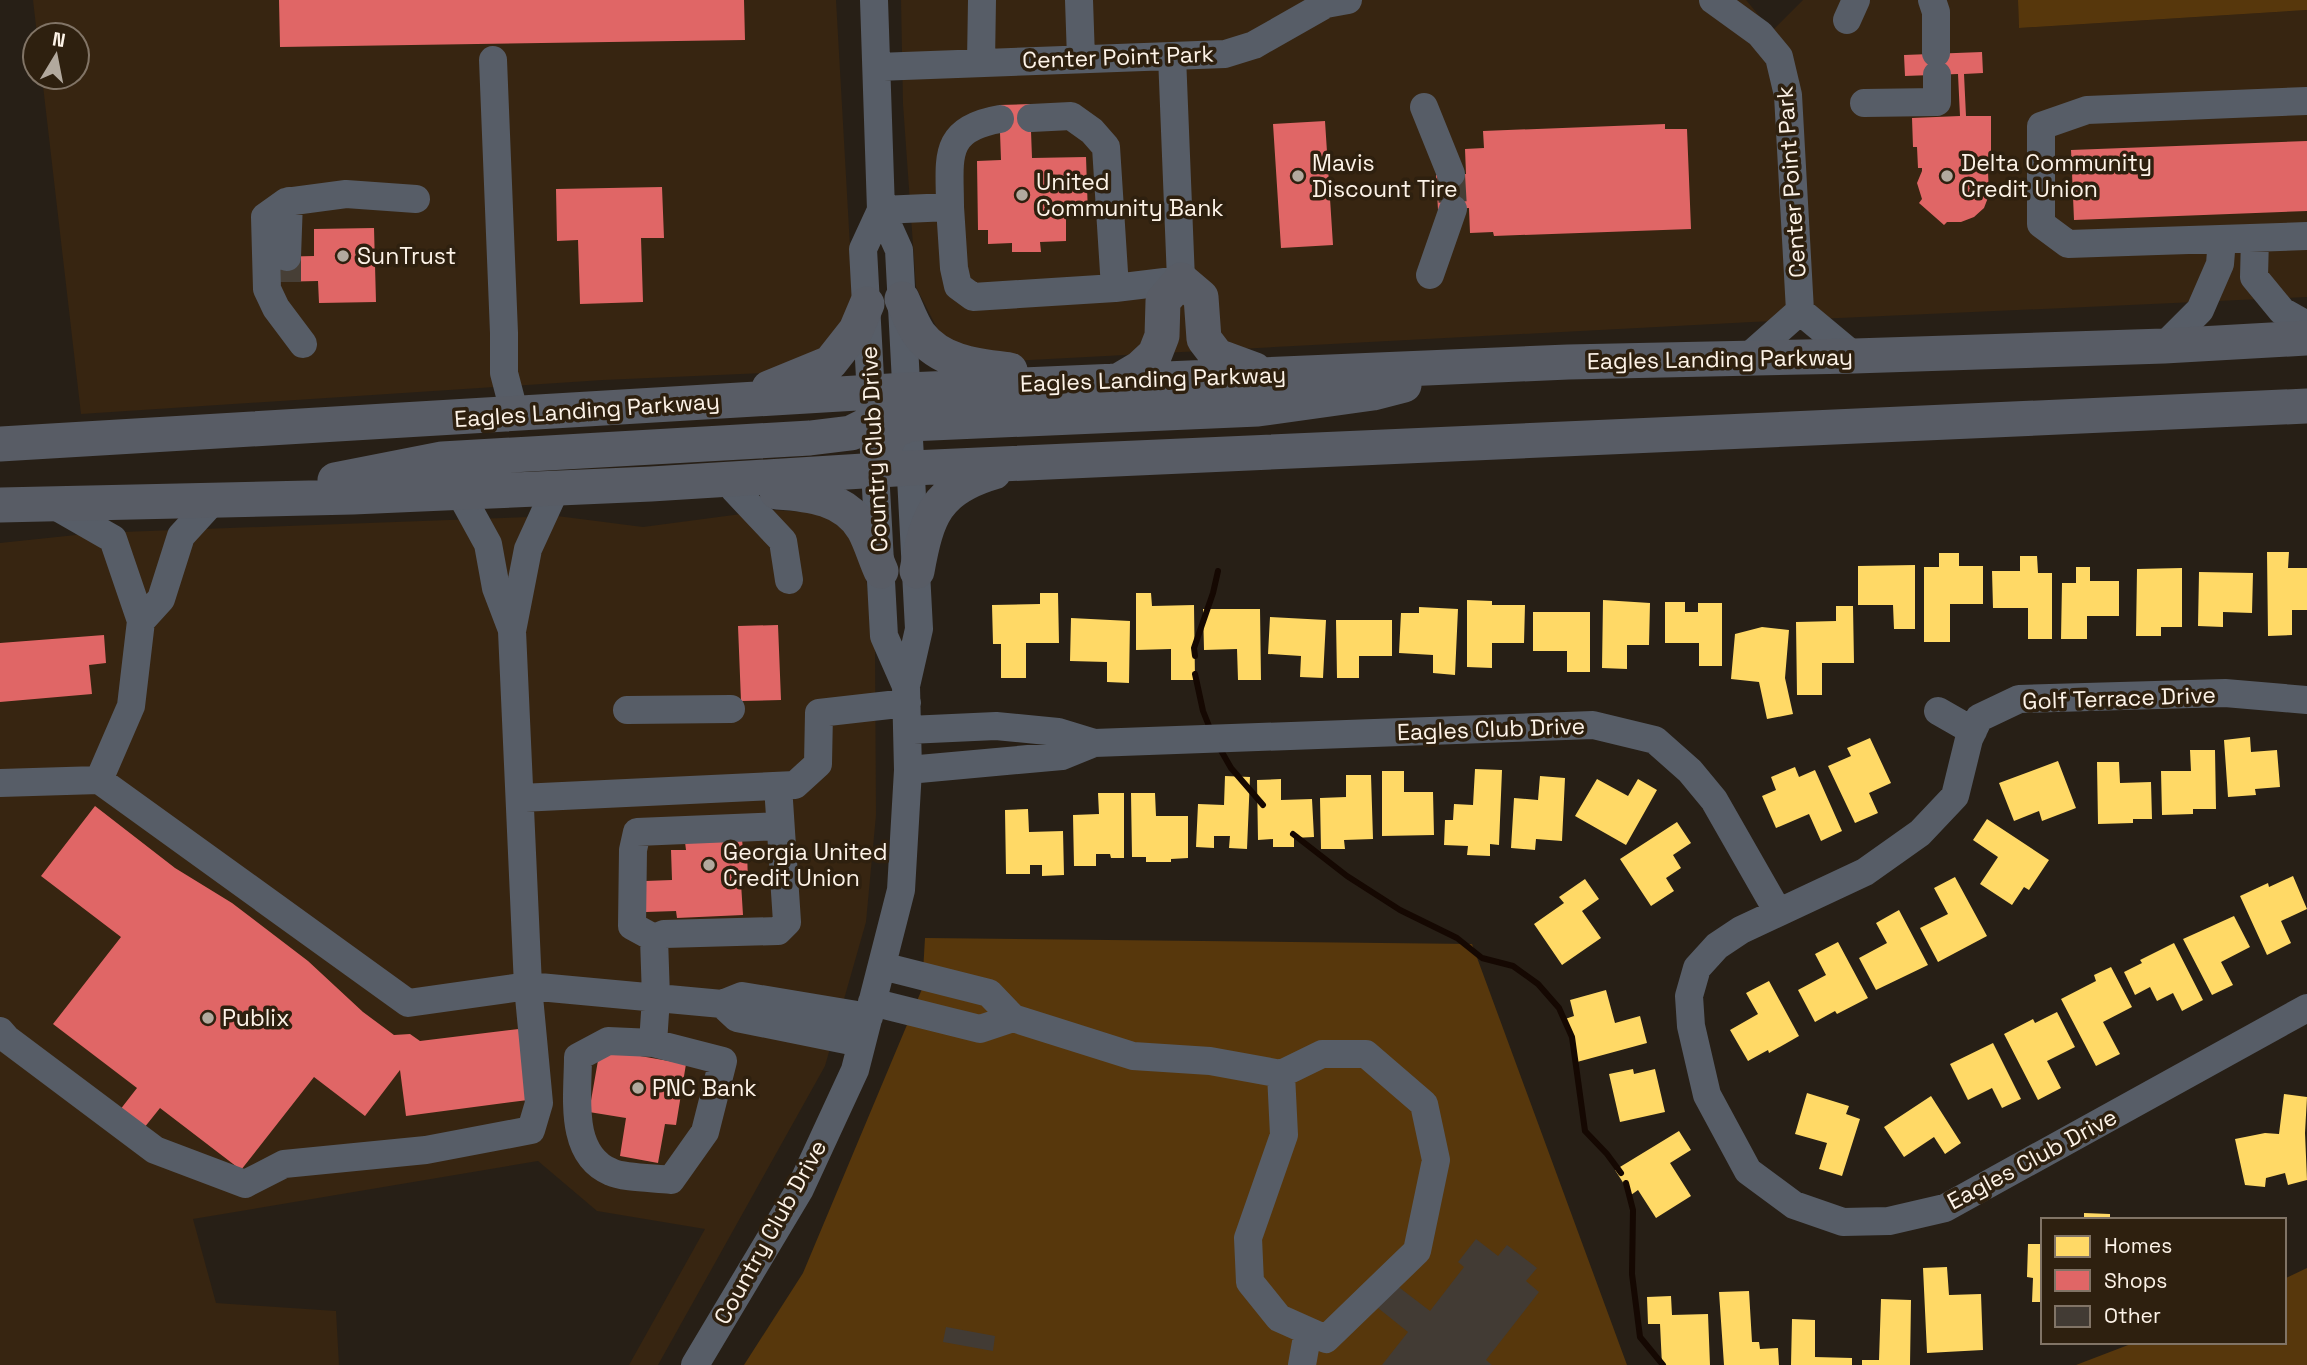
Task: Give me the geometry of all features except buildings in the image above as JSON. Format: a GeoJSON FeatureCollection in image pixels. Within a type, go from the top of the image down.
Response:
{"type":"FeatureCollection","features":[{"type":"Feature","properties":{"kind":"main road"},"geometry":{"type":"LineString","coordinates":[[902,299],[920,335],[946,357],[966,365],[1118,381],[1140,368],[1155,354],[1162,336],[1163,301],[1181,280],[1202,297],[1204,340],[1217,356],[1269,374]]}},
{"type":"Feature","properties":{"kind":"main road"},"geometry":{"type":"LineString","coordinates":[[737,401],[830,363],[856,330],[866,304]]}},
{"type":"Feature","properties":{"kind":"main road","name":"Eagles Landing Parkway"},"geometry":{"type":"LineString","coordinates":[[0,444],[737,401],[872,407],[907,390],[1482,366],[2164,346],[2307,338]]}},
{"type":"Feature","properties":{"kind":"main road"},"geometry":{"type":"LineString","coordinates":[[876,471],[891,432],[909,424],[1258,409],[1373,393],[1482,366]]}},
{"type":"Feature","properties":{"kind":"main road"},"geometry":{"type":"LineString","coordinates":[[0,505],[460,493],[912,468],[2307,406]]}},
{"type":"Feature","properties":{"kind":"main road"},"geometry":{"type":"LineString","coordinates":[[223,500],[442,459],[810,438],[851,433],[872,407]]}},
{"type":"Feature","properties":{"kind":"main road"},"geometry":{"type":"LineString","coordinates":[[2245,409],[2307,415]]}},
{"type":"Feature","properties":{"kind":"main road"},"geometry":{"type":"LineString","coordinates":[[916,571],[923,535],[937,507],[957,486],[1023,463]]}},
{"type":"Feature","properties":{"kind":"main road"},"geometry":{"type":"LineString","coordinates":[[651,484],[805,494],[824,498],[854,517],[864,530],[881,572]]}},
{"type":"Feature","properties":{"kind":"street","name":"Country Club Drive"},"geometry":{"type":"LineString","coordinates":[[695,1365],[800,1189],[855,1070],[901,890],[908,770],[907,706],[919,629],[899,250],[881,210],[874,0]]}},
{"type":"Feature","properties":{"kind":"street"},"geometry":{"type":"LineString","coordinates":[[981,62],[982,0]]}},
{"type":"Feature","properties":{"kind":"street"},"geometry":{"type":"LineString","coordinates":[[1079,0],[1081,58]]}},
{"type":"Feature","properties":{"kind":"street","name":"Center Point Park"},"geometry":{"type":"LineString","coordinates":[[877,67],[1225,54],[1254,45],[1326,4],[1348,0]]}},
{"type":"Feature","properties":{"kind":"street","name":"Center Point Park"},"geometry":{"type":"LineString","coordinates":[[1713,0],[1760,34],[1779,57],[1788,95],[1800,311],[1854,356]]}},
{"type":"Feature","properties":{"kind":"street"},"geometry":{"type":"LineString","coordinates":[[1864,103],[1937,102],[1936,12],[1932,0]]}},
{"type":"Feature","properties":{"kind":"street"},"geometry":{"type":"LineString","coordinates":[[1000,119],[980,122],[958,135],[950,159],[950,207],[954,268],[958,286],[973,297],[1115,288],[1181,280],[1172,56]]}},
{"type":"Feature","properties":{"kind":"street"},"geometry":{"type":"LineString","coordinates":[[492,60],[505,332],[504,373],[516,415]]}},
{"type":"Feature","properties":{"kind":"street"},"geometry":{"type":"LineString","coordinates":[[2307,101],[2087,110],[2042,126],[2041,224],[2068,244],[2307,236]]}},
{"type":"Feature","properties":{"kind":"street"},"geometry":{"type":"LineString","coordinates":[[1424,107],[1451,174]]}},
{"type":"Feature","properties":{"kind":"street"},"geometry":{"type":"LineString","coordinates":[[1031,118],[1070,116],[1093,131],[1106,147],[1115,288]]}},
{"type":"Feature","properties":{"kind":"street"},"geometry":{"type":"LineString","coordinates":[[303,344],[267,289],[265,216],[289,201],[346,194],[416,200]]}},
{"type":"Feature","properties":{"kind":"street"},"geometry":{"type":"LineString","coordinates":[[281,313],[286,298],[289,201]]}},
{"type":"Feature","properties":{"kind":"street"},"geometry":{"type":"LineString","coordinates":[[881,210],[950,207]]}},
{"type":"Feature","properties":{"kind":"street"},"geometry":{"type":"LineString","coordinates":[[1430,275],[1453,209]]}},
{"type":"Feature","properties":{"kind":"street","name":"Country Club Drive"},"geometry":{"type":"LineString","coordinates":[[881,210],[863,249],[884,636],[907,706]]}},
{"type":"Feature","properties":{"kind":"street"},"geometry":{"type":"LineString","coordinates":[[2255,238],[2255,277],[2282,312],[2307,326]]}},
{"type":"Feature","properties":{"kind":"street"},"geometry":{"type":"LineString","coordinates":[[2164,346],[2200,310],[2220,264],[2222,239]]}},
{"type":"Feature","properties":{"kind":"street","name":"Center Point Park"},"geometry":{"type":"LineString","coordinates":[[1748,357],[1800,311]]}},
{"type":"Feature","properties":{"kind":"street"},"geometry":{"type":"LineString","coordinates":[[0,1031],[155,1150],[244,1184],[284,1164],[426,1150],[531,1130],[539,1103],[528,986],[512,631],[527,549],[556,488]]}},
{"type":"Feature","properties":{"kind":"street"},"geometry":{"type":"LineString","coordinates":[[734,489],[783,541],[789,580]]}},
{"type":"Feature","properties":{"kind":"street"},"geometry":{"type":"LineString","coordinates":[[460,493],[488,544],[496,588],[512,631]]}},
{"type":"Feature","properties":{"kind":"street"},"geometry":{"type":"LineString","coordinates":[[141,621],[161,599],[181,536],[223,500]]}},
{"type":"Feature","properties":{"kind":"street"},"geometry":{"type":"LineString","coordinates":[[52,504],[113,539],[141,621],[131,706],[99,780]]}},
{"type":"Feature","properties":{"kind":"street","name":"Golf Terrace Drive"},"geometry":{"type":"LineString","coordinates":[[1973,731],[1979,718],[2019,699],[2225,694],[2307,700]]}},
{"type":"Feature","properties":{"kind":"street"},"geometry":{"type":"LineString","coordinates":[[520,798],[795,785],[818,764],[819,713],[907,706],[996,726],[1058,732],[1094,743]]}},
{"type":"Feature","properties":{"kind":"street"},"geometry":{"type":"LineString","coordinates":[[627,710],[731,709]]}},
{"type":"Feature","properties":{"kind":"street"},"geometry":{"type":"LineString","coordinates":[[1778,912],[1865,872],[1920,833],[1955,796],[1973,731],[1938,711]]}},
{"type":"Feature","properties":{"kind":"street","name":"Eagles Club Drive"},"geometry":{"type":"LineString","coordinates":[[1094,743],[1579,725],[1655,740],[1690,771],[1714,800],[1778,912],[1741,930],[1717,946],[1697,968],[1689,996],[1691,1026],[1707,1095],[1748,1171],[1794,1205],[1843,1222],[1889,1221],[1945,1208],[2307,1007]]}},
{"type":"Feature","properties":{"kind":"street"},"geometry":{"type":"LineString","coordinates":[[908,770],[1062,756],[1094,743]]}},
{"type":"Feature","properties":{"kind":"street"},"geometry":{"type":"LineString","coordinates":[[0,782],[99,780],[408,1003],[528,986],[722,1004],[737,1018],[867,1021],[980,1029],[1013,1018]]}},
{"type":"Feature","properties":{"kind":"street"},"geometry":{"type":"LineString","coordinates":[[654,938],[664,934],[778,931],[787,922],[778,786]]}},
{"type":"Feature","properties":{"kind":"street"},"geometry":{"type":"LineString","coordinates":[[654,938],[632,926],[633,850],[637,832],[780,825]]}},
{"type":"Feature","properties":{"kind":"street"},"geometry":{"type":"LineString","coordinates":[[653,1043],[656,998],[654,938]]}},
{"type":"Feature","properties":{"kind":"street"},"geometry":{"type":"LineString","coordinates":[[882,966],[989,993],[1013,1018],[1133,1056],[1210,1061],[1281,1074],[1322,1054],[1366,1054],[1424,1104],[1436,1160],[1417,1251],[1326,1339],[1279,1318],[1250,1282],[1248,1238],[1284,1135],[1281,1074]]}},
{"type":"Feature","properties":{"kind":"street"},"geometry":{"type":"LineString","coordinates":[[608,1041],[653,1043],[723,1061],[705,1132],[671,1180],[611,1173],[591,1158],[577,1125],[578,1057],[608,1041]]}},
{"type":"Feature","properties":{"kind":"street"},"geometry":{"type":"LineString","coordinates":[[1302,1365],[1307,1331]]}},
{"type":"Feature","properties":{"kind":"shaded area"},"geometry":{"type":"Polygon","coordinates":[[[33,0],[836,0],[854,317],[812,371],[603,380],[81,414],[44,91],[91,91],[91,21],[35,21],[33,0]]]}},
{"type":"Feature","properties":{"kind":"shaded area"},"geometry":{"type":"Polygon","coordinates":[[[901,0],[1746,0],[1772,31],[1803,0],[2018,0],[2019,28],[2307,10],[2307,297],[1752,322],[990,362],[946,346],[916,287],[903,104],[901,0]]]}},
{"type":"Feature","properties":{"kind":"shaded area"},"geometry":{"type":"Polygon","coordinates":[[[2018,0],[2307,0],[2307,10],[2019,28],[2018,0]]]}},
{"type":"Feature","properties":{"kind":"shaded area"},"geometry":{"type":"Polygon","coordinates":[[[772,510],[826,513],[861,539],[875,647],[876,815],[866,922],[825,1066],[658,1365],[629,1365],[705,1229],[597,1211],[538,1161],[193,1219],[216,1303],[336,1311],[339,1365],[0,1365],[0,543],[95,533],[557,516],[643,527],[772,510]]]}},
{"type":"Feature","properties":{"kind":"shaded area"},"geometry":{"type":"Polygon","coordinates":[[[925,938],[1472,944],[1627,1365],[744,1365],[803,1273],[922,989],[925,938]]]}},
{"type":"Feature","properties":{"kind":"shaded area"},"geometry":{"type":"Polygon","coordinates":[[[2307,1268],[2307,1365],[2076,1365],[2131,1344],[2286,1344],[2286,1278],[2307,1268]]]}},
{"type":"Feature","properties":{"kind":"waterway"},"geometry":{"type":"LineString","coordinates":[[1195,656],[1194,648],[1218,571]]}},
{"type":"Feature","properties":{"kind":"waterway"},"geometry":{"type":"LineString","coordinates":[[1195,674],[1203,711],[1211,731]]}},
{"type":"Feature","properties":{"kind":"waterway"},"geometry":{"type":"LineString","coordinates":[[1219,747],[1231,768],[1263,805]]}},
{"type":"Feature","properties":{"kind":"waterway"},"geometry":{"type":"LineString","coordinates":[[1293,834],[1347,876],[1400,910],[1457,938],[1482,958],[1513,966],[1538,984],[1559,1008],[1572,1037],[1585,1131],[1621,1173]]}},
{"type":"Feature","properties":{"kind":"waterway"},"geometry":{"type":"LineString","coordinates":[[1626,1183],[1633,1210],[1632,1274],[1640,1337],[1663,1365]]}},
{"type":"Feature","properties":{"kind":"tunnel"},"geometry":{"type":"LineString","coordinates":[[1451,174],[1453,209]]}},
{"type":"Feature","properties":{"kind":"tunnel"},"geometry":{"type":"LineString","coordinates":[[287,257],[287,282]]}},
{"type":"Feature","properties":{"kind":"place","name":"Mavis Discount Tire"},"geometry":{"type":"Point","coordinates":[1298,176]}},
{"type":"Feature","properties":{"kind":"place","name":"Delta Community Credit Union"},"geometry":{"type":"Point","coordinates":[1947,176]}},
{"type":"Feature","properties":{"kind":"place","name":"United Community Bank"},"geometry":{"type":"Point","coordinates":[1022,195]}},
{"type":"Feature","properties":{"kind":"place","name":"SunTrust"},"geometry":{"type":"Point","coordinates":[343,256]}},
{"type":"Feature","properties":{"kind":"place","name":"Georgia United Credit Union"},"geometry":{"type":"Point","coordinates":[709,865]}},
{"type":"Feature","properties":{"kind":"place","name":"Publix"},"geometry":{"type":"Point","coordinates":[208,1018]}},
{"type":"Feature","properties":{"kind":"place","name":"PNC Bank"},"geometry":{"type":"Point","coordinates":[638,1088]}}]}
